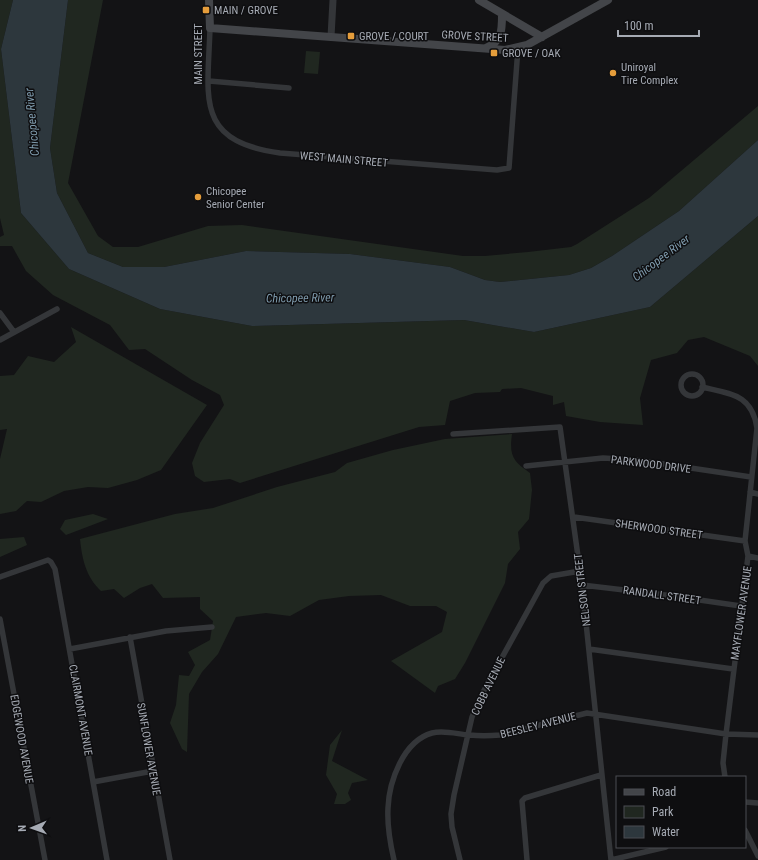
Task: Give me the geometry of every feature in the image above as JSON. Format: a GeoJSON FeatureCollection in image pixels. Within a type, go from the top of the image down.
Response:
{"type":"FeatureCollection","features":[{"type":"Feature","properties":{"kind":"main road","name":"MAIN STREET"},"geometry":{"type":"LineString","coordinates":[[209,0],[210,28]]}},
{"type":"Feature","properties":{"kind":"main road"},"geometry":{"type":"LineString","coordinates":[[479,0],[502,15],[542,37]]}},
{"type":"Feature","properties":{"kind":"main road","name":"GROVE STREET"},"geometry":{"type":"LineString","coordinates":[[210,28],[484,48],[518,48],[542,37],[608,0]]}},
{"type":"Feature","properties":{"kind":"main road"},"geometry":{"type":"LineString","coordinates":[[484,48],[494,44],[500,38],[502,30],[502,15]]}},
{"type":"Feature","properties":{"kind":"street"},"geometry":{"type":"LineString","coordinates":[[331,37],[333,0]]}},
{"type":"Feature","properties":{"kind":"street","name":"MAIN STREET"},"geometry":{"type":"LineString","coordinates":[[210,28],[209,82],[211,107]]}},
{"type":"Feature","properties":{"kind":"street","name":"WEST MAIN STREET"},"geometry":{"type":"LineString","coordinates":[[211,107],[217,124],[228,136],[244,145],[264,151],[376,162],[506,170],[509,168],[518,48]]}},
{"type":"Feature","properties":{"kind":"street"},"geometry":{"type":"LineString","coordinates":[[209,82],[289,88]]}},
{"type":"Feature","properties":{"kind":"street"},"geometry":{"type":"LineString","coordinates":[[0,340],[57,309]]}},
{"type":"Feature","properties":{"kind":"street"},"geometry":{"type":"LineString","coordinates":[[0,313],[14,332]]}},
{"type":"Feature","properties":{"kind":"street","name":"MAYFLOWER AVENUE"},"geometry":{"type":"LineString","coordinates":[[702,388],[733,395],[744,400],[752,408],[756,418],[757,428],[756,450],[751,478],[745,541],[748,556],[733,669],[723,763],[725,776]]}},
{"type":"Feature","properties":{"kind":"street","name":"NELSON STREET"},"geometry":{"type":"LineString","coordinates":[[453,434],[560,427],[564,462],[574,517],[611,860]]}},
{"type":"Feature","properties":{"kind":"street","name":"PARKWOOD DRIVE"},"geometry":{"type":"LineString","coordinates":[[526,466],[604,458],[637,460],[751,478]]}},
{"type":"Feature","properties":{"kind":"street"},"geometry":{"type":"LineString","coordinates":[[750,492],[758,494]]}},
{"type":"Feature","properties":{"kind":"street","name":"SHERWOOD STREET"},"geometry":{"type":"LineString","coordinates":[[574,517],[745,541]]}},
{"type":"Feature","properties":{"kind":"street"},"geometry":{"type":"LineString","coordinates":[[748,556],[758,558]]}},
{"type":"Feature","properties":{"kind":"street","name":"CLAIRMONT AVENUE"},"geometry":{"type":"LineString","coordinates":[[0,577],[28,565],[48,560],[51,562],[55,570],[58,596],[70,649],[107,860]]}},
{"type":"Feature","properties":{"kind":"street","name":"COBB AVENUE"},"geometry":{"type":"LineString","coordinates":[[460,860],[452,827],[451,814],[472,717],[482,694],[543,583],[551,576],[580,570]]}},
{"type":"Feature","properties":{"kind":"street","name":"RANDALL STREET"},"geometry":{"type":"LineString","coordinates":[[582,585],[741,606]]}},
{"type":"Feature","properties":{"kind":"street","name":"EDGEWOOD AVENUE"},"geometry":{"type":"LineString","coordinates":[[0,618],[45,860]]}},
{"type":"Feature","properties":{"kind":"street"},"geometry":{"type":"LineString","coordinates":[[70,649],[166,630],[212,627]]}},
{"type":"Feature","properties":{"kind":"street","name":"SUNFLOWER AVENUE"},"geometry":{"type":"LineString","coordinates":[[130,638],[170,860]]}},
{"type":"Feature","properties":{"kind":"street"},"geometry":{"type":"LineString","coordinates":[[589,649],[733,669]]}},
{"type":"Feature","properties":{"kind":"street","name":"BEESLEY AVENUE"},"geometry":{"type":"LineString","coordinates":[[394,860],[389,837],[388,807],[391,788],[400,764],[415,743],[432,733],[447,732],[468,735],[500,735],[587,713],[726,734],[758,735]]}},
{"type":"Feature","properties":{"kind":"street"},"geometry":{"type":"LineString","coordinates":[[93,782],[153,771]]}},
{"type":"Feature","properties":{"kind":"street"},"geometry":{"type":"LineString","coordinates":[[527,860],[522,801],[525,798],[601,775]]}},
{"type":"Feature","properties":{"kind":"street"},"geometry":{"type":"LineString","coordinates":[[746,803],[758,803]]}},
{"type":"Feature","properties":{"kind":"street"},"geometry":{"type":"LineString","coordinates":[[746,832],[758,856]]}},
{"type":"Feature","properties":{"kind":"street"},"geometry":{"type":"LineString","coordinates":[[611,860],[662,848]]}},
{"type":"Feature","properties":{"kind":"green space"},"geometry":{"type":"Polygon","coordinates":[[[0,0],[13,0],[1,49],[21,213],[69,269],[160,309],[252,326],[464,320],[534,332],[650,307],[758,216],[758,366],[750,356],[704,337],[688,340],[677,353],[651,360],[640,398],[643,425],[600,422],[566,416],[564,402],[553,405],[553,396],[521,388],[502,389],[500,392],[475,393],[450,401],[445,425],[419,427],[240,483],[230,479],[204,482],[195,476],[192,463],[200,443],[224,405],[220,395],[192,380],[145,349],[129,350],[110,325],[53,295],[26,271],[12,246],[0,246],[0,237],[4,235],[0,218],[0,0]]]}},
{"type":"Feature","properties":{"kind":"green space"},"geometry":{"type":"Polygon","coordinates":[[[68,0],[103,0],[68,183],[98,236],[113,247],[138,247],[208,226],[242,225],[463,256],[485,256],[571,247],[649,198],[758,106],[758,140],[679,211],[612,256],[591,268],[569,275],[500,282],[485,280],[450,267],[350,254],[246,251],[164,267],[123,267],[88,253],[57,193],[50,148],[68,0]]]}},
{"type":"Feature","properties":{"kind":"green space"},"geometry":{"type":"Polygon","coordinates":[[[306,51],[320,52],[318,74],[304,73],[306,51]]]}},
{"type":"Feature","properties":{"kind":"green space"},"geometry":{"type":"Polygon","coordinates":[[[71,327],[207,405],[161,470],[137,480],[108,488],[88,487],[64,491],[41,502],[27,501],[16,511],[0,514],[0,459],[7,429],[0,430],[0,376],[14,375],[28,356],[54,362],[76,342],[71,327]]]}},
{"type":"Feature","properties":{"kind":"green space"},"geometry":{"type":"Polygon","coordinates":[[[512,434],[512,453],[516,461],[530,473],[532,490],[529,519],[518,532],[520,549],[508,564],[505,583],[465,663],[455,679],[438,686],[435,693],[391,661],[442,632],[447,612],[436,606],[410,606],[381,595],[349,596],[319,600],[290,616],[266,613],[236,617],[218,654],[202,672],[189,694],[187,752],[182,749],[170,723],[176,705],[179,675],[189,676],[195,665],[188,652],[210,640],[213,621],[200,609],[200,597],[163,598],[152,584],[140,588],[124,598],[114,589],[101,591],[88,574],[82,554],[80,539],[175,514],[213,508],[277,487],[335,472],[347,463],[393,450],[445,439],[512,434]]]}},
{"type":"Feature","properties":{"kind":"green space"},"geometry":{"type":"Polygon","coordinates":[[[93,514],[108,519],[66,535],[60,529],[65,520],[93,514]]]}},
{"type":"Feature","properties":{"kind":"green space"},"geometry":{"type":"Polygon","coordinates":[[[24,537],[27,545],[0,557],[0,539],[24,537]]]}},
{"type":"Feature","properties":{"kind":"green space"},"geometry":{"type":"Polygon","coordinates":[[[342,730],[332,761],[368,780],[352,783],[348,793],[351,800],[345,804],[334,804],[337,794],[326,775],[330,745],[342,730]]]}},
{"type":"Feature","properties":{"kind":"water","name":"Chicopee River"},"geometry":{"type":"Polygon","coordinates":[[[13,0],[68,0],[50,148],[57,193],[88,253],[123,267],[164,267],[246,251],[350,254],[450,267],[485,280],[500,282],[569,275],[591,268],[612,256],[679,211],[758,140],[758,216],[650,307],[534,332],[464,320],[252,326],[160,309],[69,269],[21,213],[1,49],[13,0]]]}},
{"type":"Feature","properties":{"kind":"place","name":"MAIN / GROVE"},"geometry":{"type":"Point","coordinates":[206,10]}},
{"type":"Feature","properties":{"kind":"place","name":"GROVE / COURT"},"geometry":{"type":"Point","coordinates":[351,36]}},
{"type":"Feature","properties":{"kind":"place","name":"GROVE / OAK"},"geometry":{"type":"Point","coordinates":[494,53]}},
{"type":"Feature","properties":{"kind":"place","name":"Uniroyal Tire Complex"},"geometry":{"type":"Point","coordinates":[613,73]}},
{"type":"Feature","properties":{"kind":"place","name":"Chicopee Senior Center"},"geometry":{"type":"Point","coordinates":[198,197]}}]}
